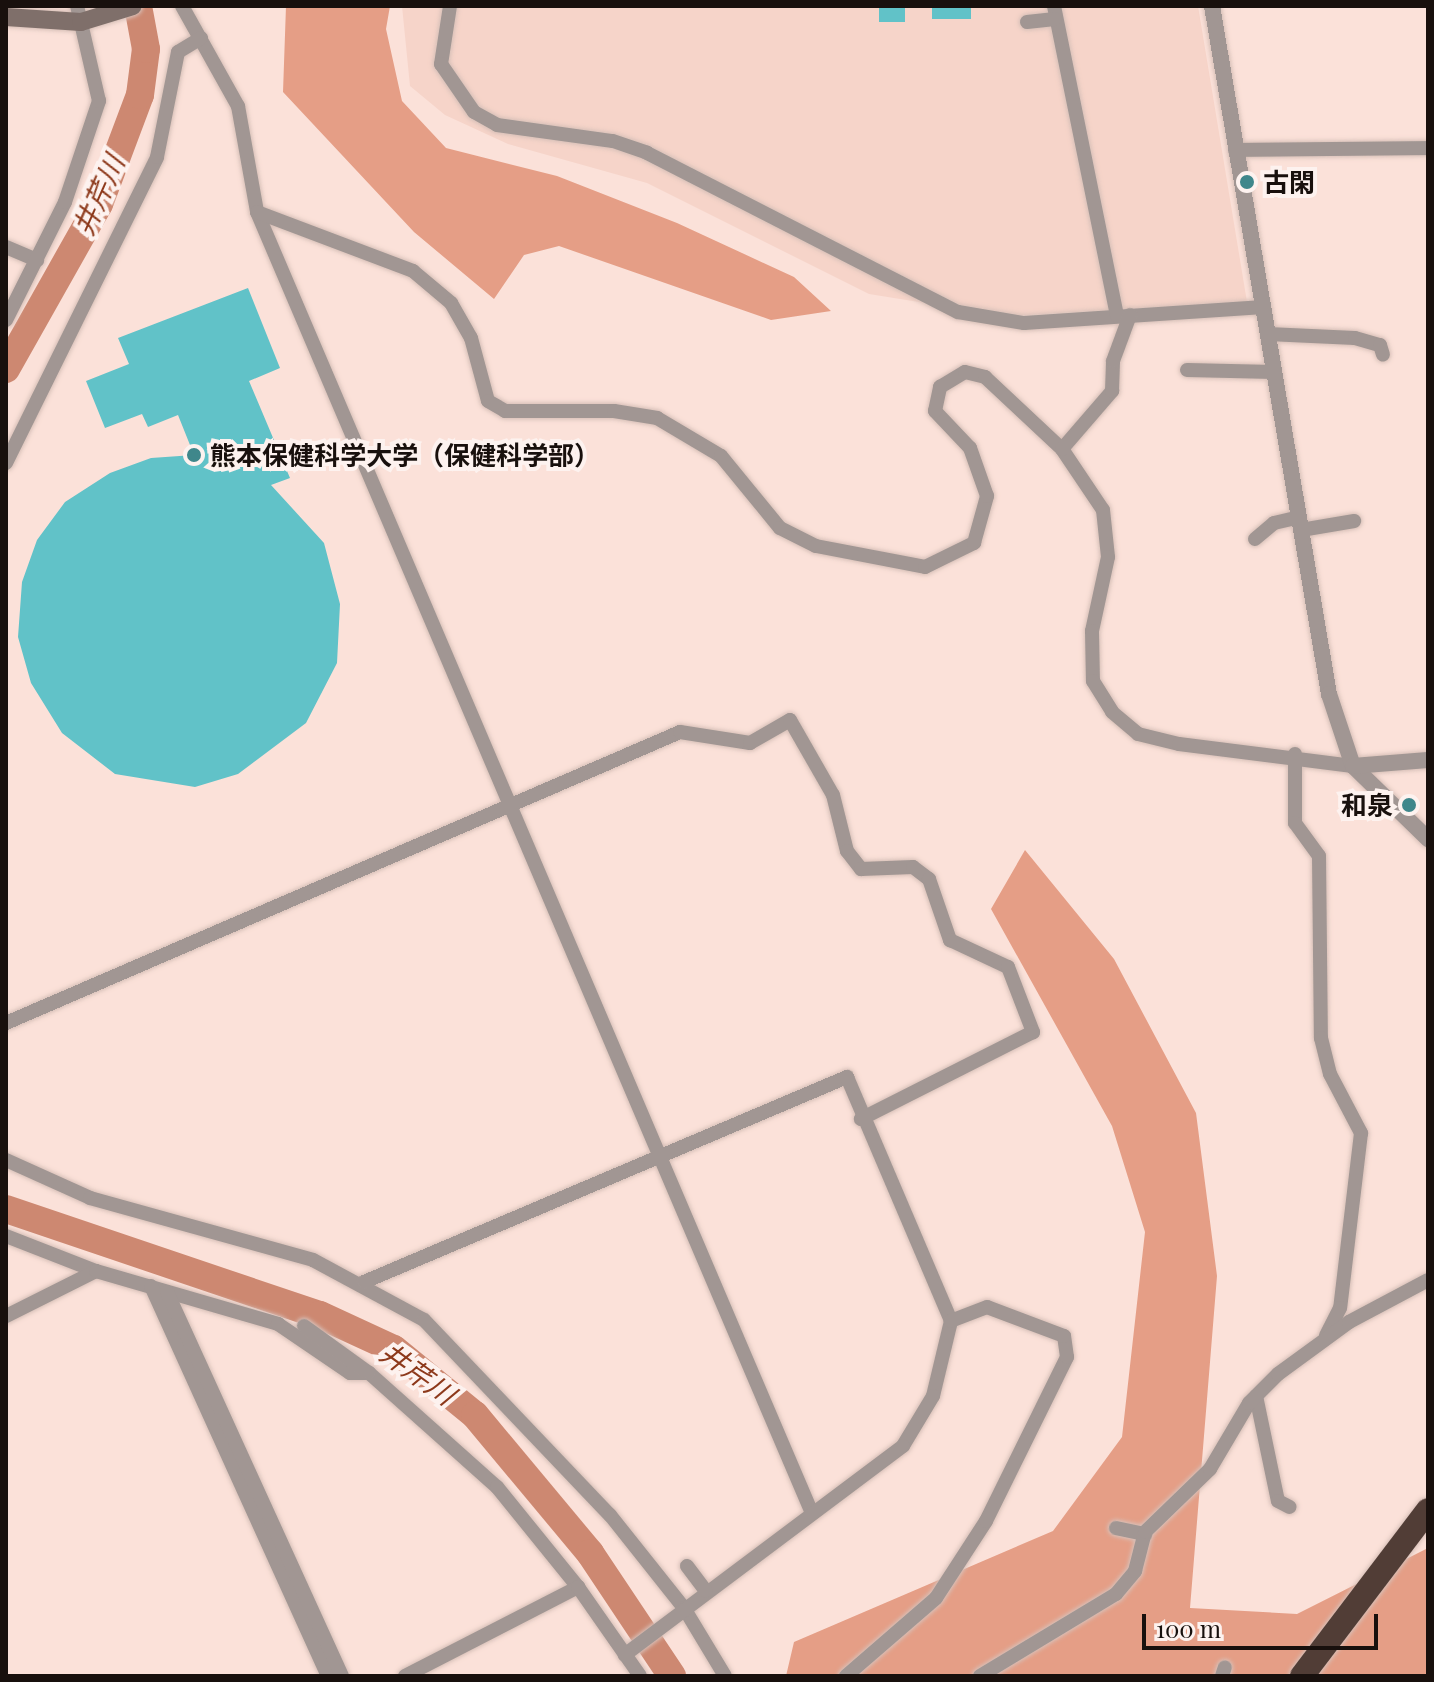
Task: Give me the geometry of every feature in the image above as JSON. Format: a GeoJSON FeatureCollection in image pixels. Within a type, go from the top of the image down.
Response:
{"type":"FeatureCollection","features":[{"type":"Feature","properties":{"kind":"highway"},"geometry":{"type":"LineString","coordinates":[[1302,1676],[1406,1541],[1428,1507]]}},
{"type":"Feature","properties":{"kind":"main road"},"geometry":{"type":"LineString","coordinates":[[6,17],[83,16],[133,6]]}},
{"type":"Feature","properties":{"kind":"street"},"geometry":{"type":"LineString","coordinates":[[182,6],[238,106],[257,212],[513,804],[811,1511]]}},
{"type":"Feature","properties":{"kind":"street"},"geometry":{"type":"LineString","coordinates":[[450,6],[441,64],[460,98],[497,125],[647,153],[980,319],[1124,316],[1263,307]]}},
{"type":"Feature","properties":{"kind":"street"},"geometry":{"type":"LineString","coordinates":[[1212,6],[1329,694],[1353,766],[1428,839]]}},
{"type":"Feature","properties":{"kind":"street"},"geometry":{"type":"LineString","coordinates":[[1027,22],[1054,13],[1124,316],[1113,361],[1112,391],[1062,449]]}},
{"type":"Feature","properties":{"kind":"street"},"geometry":{"type":"LineString","coordinates":[[6,320],[37,260],[99,101],[83,16]]}},
{"type":"Feature","properties":{"kind":"street"},"geometry":{"type":"LineString","coordinates":[[6,463],[157,157],[178,52],[201,38]]}},
{"type":"Feature","properties":{"kind":"street"},"geometry":{"type":"LineString","coordinates":[[1235,150],[1428,148]]}},
{"type":"Feature","properties":{"kind":"street"},"geometry":{"type":"LineString","coordinates":[[257,212],[413,271],[451,303],[471,338],[488,401],[505,411],[657,418],[721,456],[780,528],[816,546],[925,567],[974,543],[987,496],[970,448],[935,411],[940,387],[965,372],[985,377],[1062,449],[1103,510],[1108,557],[1092,631],[1093,681],[1112,712],[1138,734],[1179,744],[1295,754],[1353,766],[1428,760]]}},
{"type":"Feature","properties":{"kind":"street"},"geometry":{"type":"LineString","coordinates":[[6,247],[37,260]]}},
{"type":"Feature","properties":{"kind":"street"},"geometry":{"type":"LineString","coordinates":[[1268,334],[1355,338],[1380,345],[1383,355]]}},
{"type":"Feature","properties":{"kind":"street"},"geometry":{"type":"LineString","coordinates":[[1187,370],[1274,372]]}},
{"type":"Feature","properties":{"kind":"street"},"geometry":{"type":"LineString","coordinates":[[1255,539],[1274,523],[1354,521]]}},
{"type":"Feature","properties":{"kind":"street"},"geometry":{"type":"LineString","coordinates":[[6,1023],[680,732],[750,743],[790,720],[833,795],[847,851],[861,869],[913,867],[929,879],[950,940],[1008,967],[1033,1032],[861,1119]]}},
{"type":"Feature","properties":{"kind":"street"},"geometry":{"type":"LineString","coordinates":[[1295,754],[1295,823],[1319,856],[1323,1048],[1361,1133],[1340,1308],[1324,1340]]}},
{"type":"Feature","properties":{"kind":"street"},"geometry":{"type":"LineString","coordinates":[[364,1282],[847,1077],[861,1119],[951,1321],[922,1423],[903,1446],[811,1511],[628,1653]]}},
{"type":"Feature","properties":{"kind":"street"},"geometry":{"type":"LineString","coordinates":[[6,1160],[90,1198],[313,1260],[364,1282],[424,1320],[497,1393],[684,1608],[725,1676]]}},
{"type":"Feature","properties":{"kind":"street"},"geometry":{"type":"LineString","coordinates":[[6,1236],[96,1271],[278,1324],[350,1373],[369,1373]]}},
{"type":"Feature","properties":{"kind":"street"},"geometry":{"type":"LineString","coordinates":[[6,1316],[96,1271]]}},
{"type":"Feature","properties":{"kind":"street"},"geometry":{"type":"LineString","coordinates":[[980,1676],[1116,1594],[1135,1571],[1145,1534],[1210,1469],[1256,1396],[1324,1340],[1428,1280]]}},
{"type":"Feature","properties":{"kind":"street"},"geometry":{"type":"LineString","coordinates":[[151,1286],[328,1676]]}},
{"type":"Feature","properties":{"kind":"street"},"geometry":{"type":"LineString","coordinates":[[167,1292],[342,1676]]}},
{"type":"Feature","properties":{"kind":"street"},"geometry":{"type":"LineString","coordinates":[[846,1676],[936,1598],[986,1521],[1067,1357],[1064,1336],[987,1307],[951,1321]]}},
{"type":"Feature","properties":{"kind":"street"},"geometry":{"type":"LineString","coordinates":[[304,1326],[369,1373],[497,1487],[628,1653],[640,1676]]}},
{"type":"Feature","properties":{"kind":"street"},"geometry":{"type":"LineString","coordinates":[[1256,1396],[1278,1501],[1290,1507]]}},
{"type":"Feature","properties":{"kind":"street"},"geometry":{"type":"LineString","coordinates":[[1116,1528],[1145,1534]]}},
{"type":"Feature","properties":{"kind":"street"},"geometry":{"type":"LineString","coordinates":[[687,1566],[706,1591]]}},
{"type":"Feature","properties":{"kind":"street"},"geometry":{"type":"LineString","coordinates":[[405,1676],[578,1587]]}},
{"type":"Feature","properties":{"kind":"shaded area"},"geometry":{"type":"Polygon","coordinates":[[[286,6],[390,6],[386,29],[402,101],[446,148],[557,176],[677,223],[794,277],[831,311],[771,320],[559,246],[524,255],[494,299],[414,232],[283,92],[286,6]]]}},
{"type":"Feature","properties":{"kind":"shaded area"},"geometry":{"type":"Polygon","coordinates":[[[402,6],[1198,6],[1247,302],[1006,316],[869,294],[647,183],[508,144],[445,115],[410,86],[402,6]]]}},
{"type":"Feature","properties":{"kind":"shaded area"},"geometry":{"type":"Polygon","coordinates":[[[1025,850],[1114,959],[1196,1113],[1217,1276],[1190,1608],[1297,1614],[1428,1548],[1428,1676],[786,1676],[794,1642],[1053,1531],[1122,1437],[1145,1232],[1112,1126],[991,909],[1025,850]]]}},
{"type":"Feature","properties":{"kind":"building"},"geometry":{"type":"Polygon","coordinates":[[[879,6],[905,6],[905,22],[879,22],[879,6]]]}},
{"type":"Feature","properties":{"kind":"building"},"geometry":{"type":"Polygon","coordinates":[[[932,6],[971,6],[971,19],[932,19],[932,6]]]}},
{"type":"Feature","properties":{"kind":"building","name":"熊本保健科学大学（保健科学部）"},"geometry":{"type":"Polygon","coordinates":[[[248,288],[280,368],[249,381],[290,478],[271,485],[324,543],[340,604],[337,663],[306,723],[238,774],[195,787],[115,774],[62,733],[31,683],[18,637],[22,582],[37,540],[65,502],[110,473],[151,458],[194,455],[178,415],[148,427],[142,414],[105,428],[86,381],[129,364],[118,338],[248,288]]]}},
{"type":"Feature","properties":{"kind":"waterway","name":"井芹川"},"geometry":{"type":"LineString","coordinates":[[6,369],[99,204],[140,95],[146,49],[138,6]]}},
{"type":"Feature","properties":{"kind":"waterway","name":"井芹川"},"geometry":{"type":"LineString","coordinates":[[6,1209],[320,1315],[394,1349],[475,1415],[590,1553],[672,1676]]}},
{"type":"Feature","properties":{"kind":"place","name":"古閑"},"geometry":{"type":"Point","coordinates":[1247,182]}},
{"type":"Feature","properties":{"kind":"place","name":"熊本保健科学大学（保健科学部）"},"geometry":{"type":"Point","coordinates":[194,455]}},
{"type":"Feature","properties":{"kind":"place","name":"和泉"},"geometry":{"type":"Point","coordinates":[1409,805]}}]}
